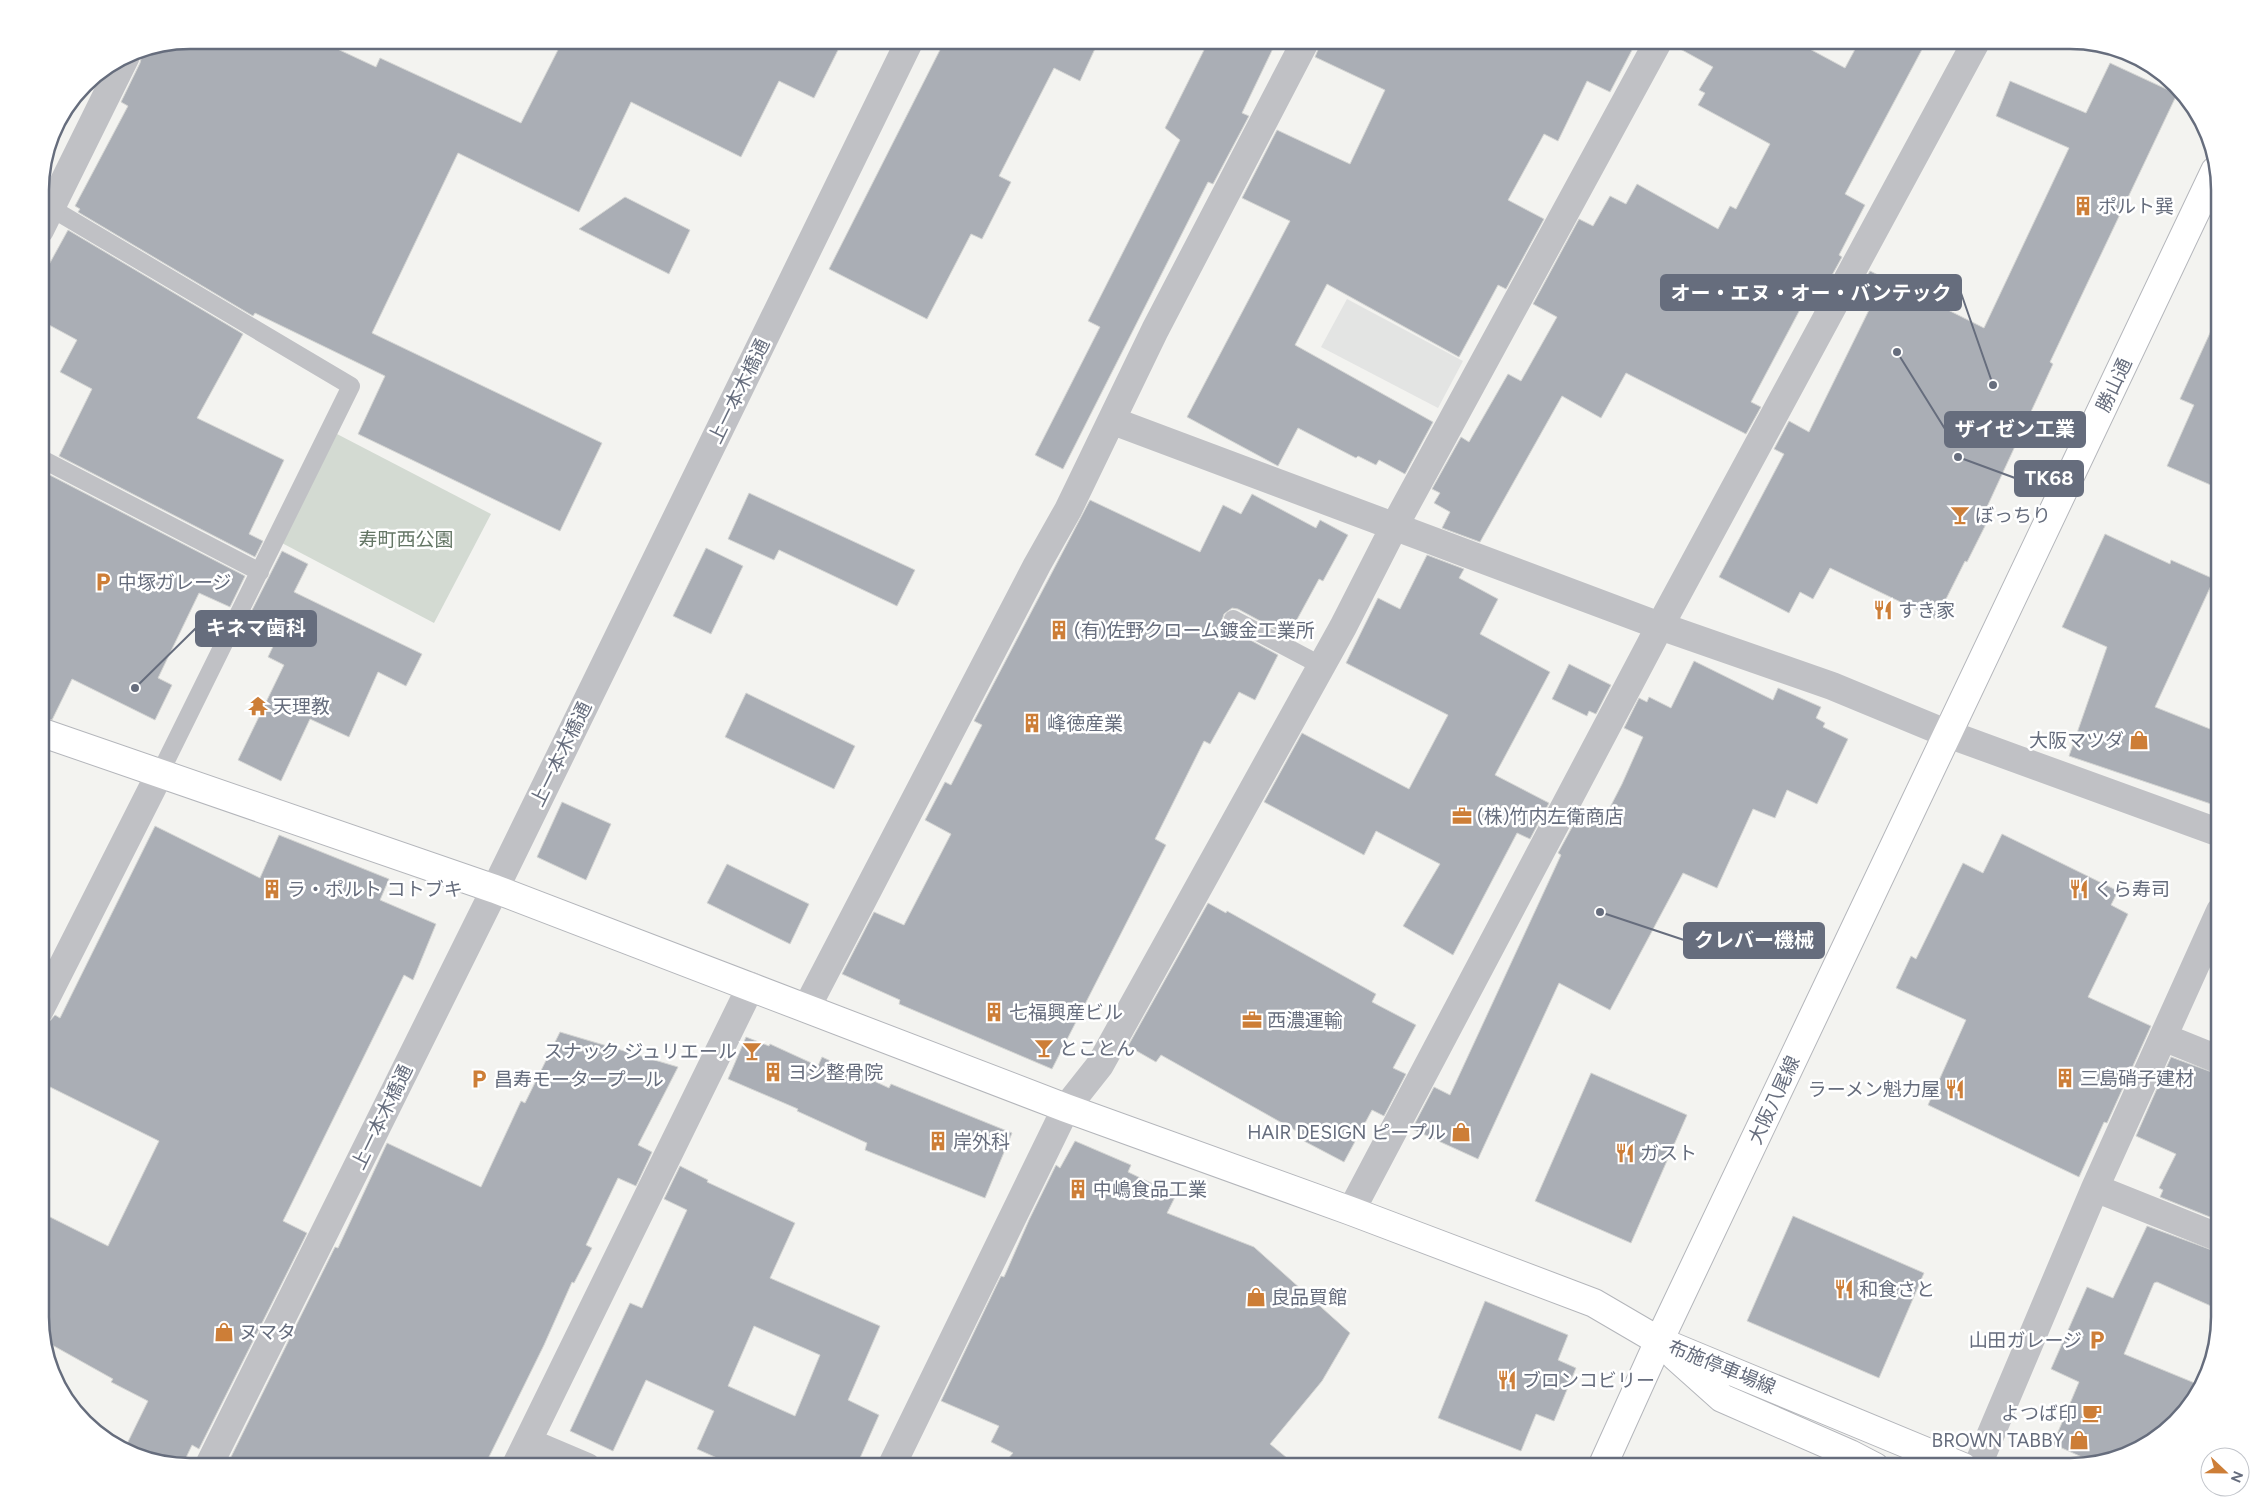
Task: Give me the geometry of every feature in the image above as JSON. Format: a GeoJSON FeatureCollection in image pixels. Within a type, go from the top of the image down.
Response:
{"type":"FeatureCollection","features":[{"type":"Feature","properties":{"kind":"main road","name":"勝山通"},"geometry":{"type":"LineString","coordinates":[[1948,734],[2210,180]]}},
{"type":"Feature","properties":{"kind":"main road","name":"大阪八尾線"},"geometry":{"type":"LineString","coordinates":[[1606,1458],[1659,1341],[1948,734]]}},
{"type":"Feature","properties":{"kind":"main road"},"geometry":{"type":"LineString","coordinates":[[49,735],[495,889],[807,1007],[1066,1108],[1351,1211],[1594,1303],[1659,1341]]}},
{"type":"Feature","properties":{"kind":"main road","name":"布施停車場線"},"geometry":{"type":"LineString","coordinates":[[1659,1341],[1722,1398],[1843,1458]]}},
{"type":"Feature","properties":{"kind":"main road","name":"布施停車場線"},"geometry":{"type":"LineString","coordinates":[[1659,1341],[1941,1458]]}},
{"type":"Feature","properties":{"kind":"street","name":"上一本木橋通"},"geometry":{"type":"LineString","coordinates":[[212,1458],[495,889],[906,49]]}},
{"type":"Feature","properties":{"kind":"street"},"geometry":{"type":"LineString","coordinates":[[807,1007],[992,649],[1068,510],[1155,330],[1301,49]]}},
{"type":"Feature","properties":{"kind":"street"},"geometry":{"type":"LineString","coordinates":[[895,1458],[1066,1108],[1100,1065],[1322,666],[1394,527],[1650,49]]}},
{"type":"Feature","properties":{"kind":"street"},"geometry":{"type":"LineString","coordinates":[[1351,1211],[1660,626],[1972,49]]}},
{"type":"Feature","properties":{"kind":"street"},"geometry":{"type":"LineString","coordinates":[[49,213],[121,67]]}},
{"type":"Feature","properties":{"kind":"street"},"geometry":{"type":"LineString","coordinates":[[1113,420],[1660,626],[1832,686],[1948,734],[2211,830]]}},
{"type":"Feature","properties":{"kind":"street"},"geometry":{"type":"LineString","coordinates":[[49,992],[160,773]]}},
{"type":"Feature","properties":{"kind":"street"},"geometry":{"type":"LineString","coordinates":[[1981,1458],[2095,1188],[2211,931]]}},
{"type":"Feature","properties":{"kind":"street"},"geometry":{"type":"LineString","coordinates":[[520,1458],[751,986]]}},
{"type":"Feature","properties":{"kind":"street"},"geometry":{"type":"LineString","coordinates":[[2163,1038],[2211,1057]]}},
{"type":"Feature","properties":{"kind":"street"},"geometry":{"type":"LineString","coordinates":[[2095,1188],[2211,1234]]}},
{"type":"Feature","properties":{"kind":"street"},"geometry":{"type":"LineString","coordinates":[[528,1442],[566,1458]]}},
{"type":"Feature","properties":{"kind":"lane"},"geometry":{"type":"LineString","coordinates":[[49,221],[351,386],[160,773]]}},
{"type":"Feature","properties":{"kind":"lane"},"geometry":{"type":"LineString","coordinates":[[49,463],[260,572]]}},
{"type":"Feature","properties":{"kind":"lane"},"geometry":{"type":"LineString","coordinates":[[1233,619],[1322,666]]}},
{"type":"Feature","properties":{"kind":"shaded area"},"geometry":{"type":"Polygon","coordinates":[[[1347,299],[1463,361],[1438,408],[1321,347],[1347,299]]]}},
{"type":"Feature","properties":{"kind":"green space","name":"寿町西公園"},"geometry":{"type":"Polygon","coordinates":[[[337,434],[491,514],[434,623],[280,542],[337,434]]]}},
{"type":"Feature","properties":{"kind":"building"},"geometry":{"type":"Polygon","coordinates":[[[337,49],[376,67],[380,58],[521,123],[558,49],[838,49],[814,98],[779,81],[741,157],[631,102],[579,212],[458,153],[372,333],[602,443],[560,531],[358,434],[385,376],[255,313],[253,316],[78,212],[80,209],[75,206],[128,106],[121,102],[141,57],[171,50],[337,49]]]}},
{"type":"Feature","properties":{"kind":"building"},"geometry":{"type":"Polygon","coordinates":[[[940,49],[1095,49],[1080,81],[1054,68],[999,176],[1011,182],[982,239],[971,234],[927,319],[829,269],[940,49]]]}},
{"type":"Feature","properties":{"kind":"building"},"geometry":{"type":"Polygon","coordinates":[[[1204,49],[1273,49],[1242,113],[1249,116],[1213,184],[1208,182],[1063,469],[1035,455],[1100,327],[1088,321],[1180,140],[1165,128],[1204,49]]]}},
{"type":"Feature","properties":{"kind":"building"},"geometry":{"type":"Polygon","coordinates":[[[1318,49],[1632,50],[1610,92],[1587,81],[1558,141],[1544,134],[1508,200],[1544,219],[1506,289],[1498,285],[1459,357],[1327,284],[1295,345],[1433,422],[1405,474],[1379,460],[1376,465],[1358,456],[1356,458],[1298,428],[1278,466],[1187,417],[1290,221],[1242,198],[1277,130],[1350,164],[1385,90],[1315,57],[1318,49]]]}},
{"type":"Feature","properties":{"kind":"building"},"geometry":{"type":"Polygon","coordinates":[[[1680,49],[1810,49],[1845,68],[1855,49],[1922,49],[1845,194],[1865,205],[1839,255],[1842,257],[1825,288],[1814,283],[1751,402],[1761,407],[1746,434],[1626,373],[1601,418],[1562,396],[1480,542],[1442,528],[1450,512],[1434,503],[1440,493],[1432,489],[1461,437],[1469,442],[1508,374],[1521,381],[1557,317],[1533,304],[1579,219],[1593,226],[1610,196],[1626,204],[1637,184],[1718,229],[1730,206],[1736,209],[1770,144],[1698,105],[1705,93],[1699,90],[1713,67],[1680,49]]]}},
{"type":"Feature","properties":{"kind":"building"},"geometry":{"type":"Polygon","coordinates":[[[2110,63],[2171,91],[2176,97],[2050,362],[2053,364],[1986,509],[1992,512],[1936,619],[1830,568],[1813,599],[1800,592],[1789,613],[1719,577],[1784,454],[1774,449],[1789,421],[1809,432],[1869,310],[1853,302],[1870,271],[1984,328],[2069,148],[1996,116],[2010,81],[2086,113],[2110,63]]]}},
{"type":"Feature","properties":{"kind":"building"},"geometry":{"type":"Polygon","coordinates":[[[625,197],[690,230],[669,274],[579,229],[625,197]]]}},
{"type":"Feature","properties":{"kind":"building"},"geometry":{"type":"Polygon","coordinates":[[[68,230],[243,334],[197,418],[284,460],[249,534],[263,541],[255,557],[59,456],[92,389],[60,372],[77,340],[49,325],[49,265],[68,230]]]}},
{"type":"Feature","properties":{"kind":"building"},"geometry":{"type":"Polygon","coordinates":[[[2211,331],[2211,485],[2167,466],[2194,405],[2180,399],[2211,331]]]}},
{"type":"Feature","properties":{"kind":"building"},"geometry":{"type":"Polygon","coordinates":[[[49,475],[245,576],[230,607],[199,593],[158,678],[172,685],[155,720],[72,679],[52,720],[49,719],[49,475]]]}},
{"type":"Feature","properties":{"kind":"building"},"geometry":{"type":"Polygon","coordinates":[[[749,493],[915,570],[897,606],[779,550],[774,560],[728,539],[749,493]]]}},
{"type":"Feature","properties":{"kind":"building"},"geometry":{"type":"Polygon","coordinates":[[[1252,494],[1316,528],[1320,520],[1348,535],[1323,581],[1319,579],[1288,636],[1238,609],[1232,608],[1224,614],[1222,620],[1228,628],[1278,655],[1255,700],[1239,692],[1210,744],[1204,741],[1155,839],[1166,845],[1052,1069],[899,1004],[900,1000],[842,974],[874,912],[904,925],[951,834],[925,820],[945,782],[951,785],[982,725],[974,721],[1090,500],[1200,552],[1223,505],[1241,514],[1252,494]]]}},
{"type":"Feature","properties":{"kind":"building"},"geometry":{"type":"Polygon","coordinates":[[[2105,534],[2170,564],[2171,560],[2211,578],[2211,586],[2155,707],[2211,729],[2211,804],[2069,756],[2107,647],[2062,627],[2105,534]]]}},
{"type":"Feature","properties":{"kind":"building"},"geometry":{"type":"Polygon","coordinates":[[[706,548],[743,566],[711,634],[673,616],[706,548]]]}},
{"type":"Feature","properties":{"kind":"building"},"geometry":{"type":"Polygon","coordinates":[[[282,551],[308,564],[294,592],[422,654],[406,686],[378,672],[349,737],[310,719],[281,781],[238,760],[284,665],[268,657],[281,630],[249,616],[282,551]]]}},
{"type":"Feature","properties":{"kind":"building"},"geometry":{"type":"Polygon","coordinates":[[[1427,555],[1464,569],[1459,578],[1498,599],[1480,634],[1550,672],[1495,775],[1549,803],[1530,839],[1517,833],[1453,955],[1403,926],[1440,864],[1376,831],[1364,855],[1264,802],[1302,733],[1409,789],[1448,715],[1346,663],[1378,598],[1400,609],[1427,555]]]}},
{"type":"Feature","properties":{"kind":"building"},"geometry":{"type":"Polygon","coordinates":[[[1694,661],[1773,700],[1778,688],[1821,707],[1816,718],[1825,723],[1823,727],[1848,739],[1817,804],[1787,790],[1775,818],[1753,809],[1717,888],[1683,873],[1610,1010],[1559,983],[1478,1159],[1412,1129],[1434,1087],[1450,1095],[1561,855],[1558,853],[1577,818],[1585,822],[1589,813],[1603,821],[1643,737],[1624,728],[1639,698],[1647,702],[1649,697],[1671,708],[1694,661]]]}},
{"type":"Feature","properties":{"kind":"building"},"geometry":{"type":"Polygon","coordinates":[[[1569,664],[1611,685],[1596,714],[1589,711],[1587,716],[1552,699],[1569,664]]]}},
{"type":"Feature","properties":{"kind":"building"},"geometry":{"type":"Polygon","coordinates":[[[746,693],[855,746],[834,789],[725,737],[746,693]]]}},
{"type":"Feature","properties":{"kind":"building"},"geometry":{"type":"Polygon","coordinates":[[[562,802],[611,824],[586,880],[537,857],[562,802]]]}},
{"type":"Feature","properties":{"kind":"building"},"geometry":{"type":"Polygon","coordinates":[[[155,826],[260,878],[279,835],[389,879],[380,900],[436,924],[413,980],[404,975],[283,1221],[307,1233],[199,1449],[192,1445],[186,1458],[171,1457],[144,1451],[127,1444],[148,1401],[111,1382],[113,1379],[52,1345],[49,1327],[49,1216],[108,1246],[159,1141],[49,1086],[49,1022],[55,1015],[60,1018],[155,826]]]}},
{"type":"Feature","properties":{"kind":"building"},"geometry":{"type":"Polygon","coordinates":[[[2002,834],[2118,891],[2111,905],[2128,914],[2088,997],[2151,1026],[2107,1123],[2104,1122],[2079,1177],[1928,1105],[1966,1020],[1896,988],[1911,956],[1916,959],[1963,863],[1983,873],[2002,834]]]}},
{"type":"Feature","properties":{"kind":"building"},"geometry":{"type":"Polygon","coordinates":[[[727,864],[809,904],[790,944],[707,903],[727,864]]]}},
{"type":"Feature","properties":{"kind":"building","name":"西濃運輸"},"geometry":{"type":"Polygon","coordinates":[[[1208,903],[1226,913],[1227,911],[1376,994],[1372,1002],[1416,1025],[1393,1068],[1406,1074],[1384,1116],[1372,1110],[1344,1162],[1304,1141],[1307,1137],[1161,1055],[1156,1062],[1128,1046],[1208,903]]]}},
{"type":"Feature","properties":{"kind":"building"},"geometry":{"type":"Polygon","coordinates":[[[560,1032],[678,1067],[638,1145],[652,1152],[636,1186],[618,1178],[586,1245],[592,1248],[574,1283],[572,1282],[544,1345],[488,1458],[230,1458],[335,1247],[338,1248],[387,1143],[481,1187],[521,1101],[525,1103],[560,1032]]]}},
{"type":"Feature","properties":{"kind":"building"},"geometry":{"type":"Polygon","coordinates":[[[746,1037],[769,1046],[770,1044],[818,1066],[822,1057],[889,1088],[891,1084],[1012,1133],[985,1198],[865,1150],[867,1143],[797,1111],[798,1109],[728,1079],[746,1037]]]}},
{"type":"Feature","properties":{"kind":"building"},"geometry":{"type":"Polygon","coordinates":[[[2171,1057],[2211,1072],[2211,1217],[2160,1197],[2163,1190],[2159,1188],[2176,1154],[2136,1136],[2171,1057]]]}},
{"type":"Feature","properties":{"kind":"building"},"geometry":{"type":"Polygon","coordinates":[[[1591,1073],[1687,1115],[1631,1243],[1535,1201],[1591,1073]]]}},
{"type":"Feature","properties":{"kind":"building"},"geometry":{"type":"Polygon","coordinates":[[[1075,1141],[1131,1165],[1128,1172],[1176,1195],[1167,1213],[1254,1247],[1350,1333],[1322,1381],[1270,1444],[1287,1458],[1009,1458],[1013,1453],[991,1442],[999,1426],[941,1401],[1001,1276],[1004,1277],[1056,1165],[1060,1168],[1075,1141]]]}},
{"type":"Feature","properties":{"kind":"building"},"geometry":{"type":"Polygon","coordinates":[[[680,1166],[708,1180],[707,1182],[795,1223],[770,1278],[880,1326],[848,1400],[879,1415],[860,1458],[717,1458],[697,1449],[714,1411],[646,1380],[613,1451],[570,1431],[630,1303],[642,1308],[687,1210],[664,1199],[680,1166]],[[754,1326],[728,1386],[795,1416],[820,1355],[754,1326]]]}},
{"type":"Feature","properties":{"kind":"building"},"geometry":{"type":"Polygon","coordinates":[[[1793,1216],[1924,1273],[1879,1378],[1747,1321],[1793,1216]]]}},
{"type":"Feature","properties":{"kind":"building"},"geometry":{"type":"Polygon","coordinates":[[[2147,1226],[2211,1250],[2211,1306],[2157,1282],[2154,1283],[2124,1354],[2195,1383],[2176,1410],[2149,1434],[2133,1444],[2116,1451],[2083,1458],[2053,1444],[2079,1382],[2051,1369],[2087,1287],[2113,1298],[2147,1226]]]}},
{"type":"Feature","properties":{"kind":"building"},"geometry":{"type":"Polygon","coordinates":[[[1485,1301],[1568,1335],[1558,1360],[1576,1368],[1554,1421],[1536,1414],[1521,1451],[1438,1418],[1485,1301]]]}},
{"type":"Feature","properties":{"kind":"place","name":"ポルト巽"},"geometry":{"type":"Point","coordinates":[2083,206]}},
{"type":"Feature","properties":{"kind":"place","name":"ザイゼン工業"},"geometry":{"type":"Point","coordinates":[1897,352]}},
{"type":"Feature","properties":{"kind":"place","name":"オー・エヌ・オー・バンテック"},"geometry":{"type":"Point","coordinates":[1993,385]}},
{"type":"Feature","properties":{"kind":"place","name":"TK68"},"geometry":{"type":"Point","coordinates":[1958,457]}},
{"type":"Feature","properties":{"kind":"place","name":"ぼっちり"},"geometry":{"type":"Point","coordinates":[1960,515]}},
{"type":"Feature","properties":{"kind":"place","name":"中塚ガレージ"},"geometry":{"type":"Point","coordinates":[103,582]}},
{"type":"Feature","properties":{"kind":"place","name":"すき家"},"geometry":{"type":"Point","coordinates":[1883,610]}},
{"type":"Feature","properties":{"kind":"place","name":"(有)佐野クローム鍍金工業所"},"geometry":{"type":"Point","coordinates":[1059,630]}},
{"type":"Feature","properties":{"kind":"place","name":"キネマ歯科"},"geometry":{"type":"Point","coordinates":[135,688]}},
{"type":"Feature","properties":{"kind":"place","name":"天理教"},"geometry":{"type":"Point","coordinates":[258,706]}},
{"type":"Feature","properties":{"kind":"place","name":"峰徳産業"},"geometry":{"type":"Point","coordinates":[1032,723]}},
{"type":"Feature","properties":{"kind":"place","name":"大阪マツダ"},"geometry":{"type":"Point","coordinates":[2139,740]}},
{"type":"Feature","properties":{"kind":"place","name":"(株)竹内左衛商店"},"geometry":{"type":"Point","coordinates":[1462,816]}},
{"type":"Feature","properties":{"kind":"place","name":"ラ・ポルト コトブキ"},"geometry":{"type":"Point","coordinates":[272,889]}},
{"type":"Feature","properties":{"kind":"place","name":"くら寿司"},"geometry":{"type":"Point","coordinates":[2079,889]}},
{"type":"Feature","properties":{"kind":"place","name":"クレバー機械"},"geometry":{"type":"Point","coordinates":[1600,912]}},
{"type":"Feature","properties":{"kind":"place","name":"七福興産ビル"},"geometry":{"type":"Point","coordinates":[994,1012]}},
{"type":"Feature","properties":{"kind":"place","name":"西濃運輸"},"geometry":{"type":"Point","coordinates":[1252,1020]}},
{"type":"Feature","properties":{"kind":"place","name":"とことん"},"geometry":{"type":"Point","coordinates":[1044,1048]}},
{"type":"Feature","properties":{"kind":"place","name":"スナック ジュリエール"},"geometry":{"type":"Point","coordinates":[752,1051]}},
{"type":"Feature","properties":{"kind":"place","name":"ヨシ整骨院"},"geometry":{"type":"Point","coordinates":[773,1072]}},
{"type":"Feature","properties":{"kind":"place","name":"三島硝子建材"},"geometry":{"type":"Point","coordinates":[2065,1078]}},
{"type":"Feature","properties":{"kind":"place","name":"昌寿モータープール"},"geometry":{"type":"Point","coordinates":[479,1079]}},
{"type":"Feature","properties":{"kind":"place","name":"ラーメン魁力屋"},"geometry":{"type":"Point","coordinates":[1955,1089]}},
{"type":"Feature","properties":{"kind":"place","name":"HAIR DESIGN ピープル"},"geometry":{"type":"Point","coordinates":[1461,1132]}},
{"type":"Feature","properties":{"kind":"place","name":"岸外科"},"geometry":{"type":"Point","coordinates":[938,1141]}},
{"type":"Feature","properties":{"kind":"place","name":"ガスト"},"geometry":{"type":"Point","coordinates":[1625,1153]}},
{"type":"Feature","properties":{"kind":"place","name":"中嶋食品工業"},"geometry":{"type":"Point","coordinates":[1078,1189]}},
{"type":"Feature","properties":{"kind":"place","name":"和食さと"},"geometry":{"type":"Point","coordinates":[1844,1289]}},
{"type":"Feature","properties":{"kind":"place","name":"良品買館"},"geometry":{"type":"Point","coordinates":[1256,1297]}},
{"type":"Feature","properties":{"kind":"place","name":"ヌマタ"},"geometry":{"type":"Point","coordinates":[224,1332]}},
{"type":"Feature","properties":{"kind":"place","name":"山田ガレージ"},"geometry":{"type":"Point","coordinates":[2097,1340]}},
{"type":"Feature","properties":{"kind":"place","name":"ブロンコビリー"},"geometry":{"type":"Point","coordinates":[1507,1380]}},
{"type":"Feature","properties":{"kind":"place","name":"よつば印"},"geometry":{"type":"Point","coordinates":[2092,1413]}},
{"type":"Feature","properties":{"kind":"place","name":"BROWN TABBY"},"geometry":{"type":"Point","coordinates":[2079,1440]}}]}
